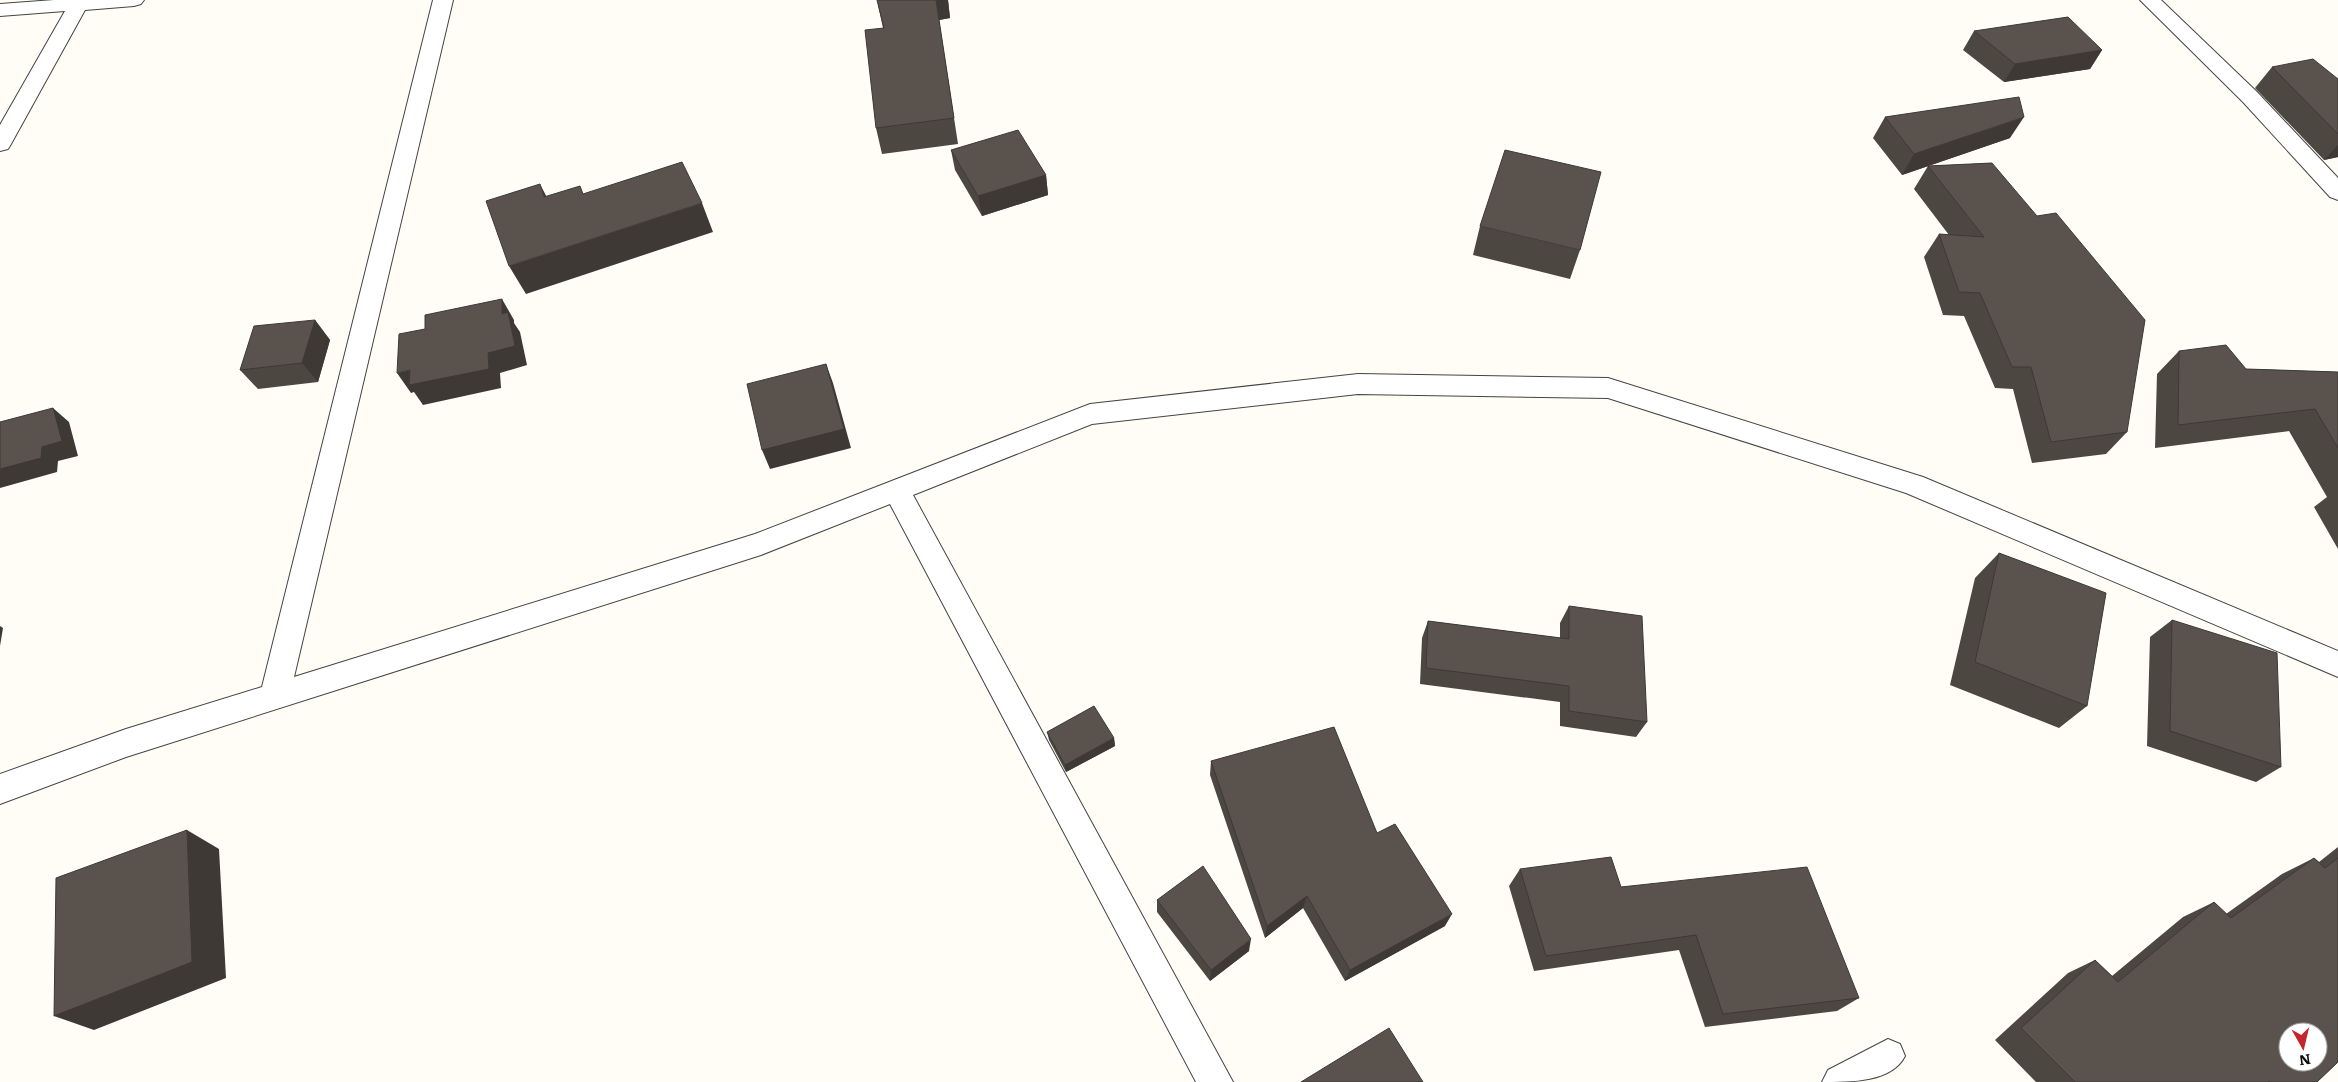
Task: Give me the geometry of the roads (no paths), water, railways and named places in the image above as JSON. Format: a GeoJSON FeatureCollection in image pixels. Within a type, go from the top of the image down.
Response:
{"type":"FeatureCollection","features":[{"type":"Feature","properties":{"kind":"street"},"geometry":{"type":"LineString","coordinates":[[0,10],[134,0]]}},
{"type":"Feature","properties":{"kind":"street"},"geometry":{"type":"LineString","coordinates":[[276,696],[443,0]]}},
{"type":"Feature","properties":{"kind":"street"},"geometry":{"type":"LineString","coordinates":[[2150,0],[2250,97],[2338,192]]}},
{"type":"Feature","properties":{"kind":"street"},"geometry":{"type":"LineString","coordinates":[[0,144],[78,5]]}},
{"type":"Feature","properties":{"kind":"street"},"geometry":{"type":"LineString","coordinates":[[0,789],[126,743],[761,544],[1090,414],[1358,384],[1608,388],[1914,485],[2338,664]]}},
{"type":"Feature","properties":{"kind":"street"},"geometry":{"type":"LineString","coordinates":[[896,490],[1215,1082]]}},
{"type":"Feature","properties":{"kind":"street"},"geometry":{"type":"LineString","coordinates":[[1840,1082],[1888,1056]]}}]}
